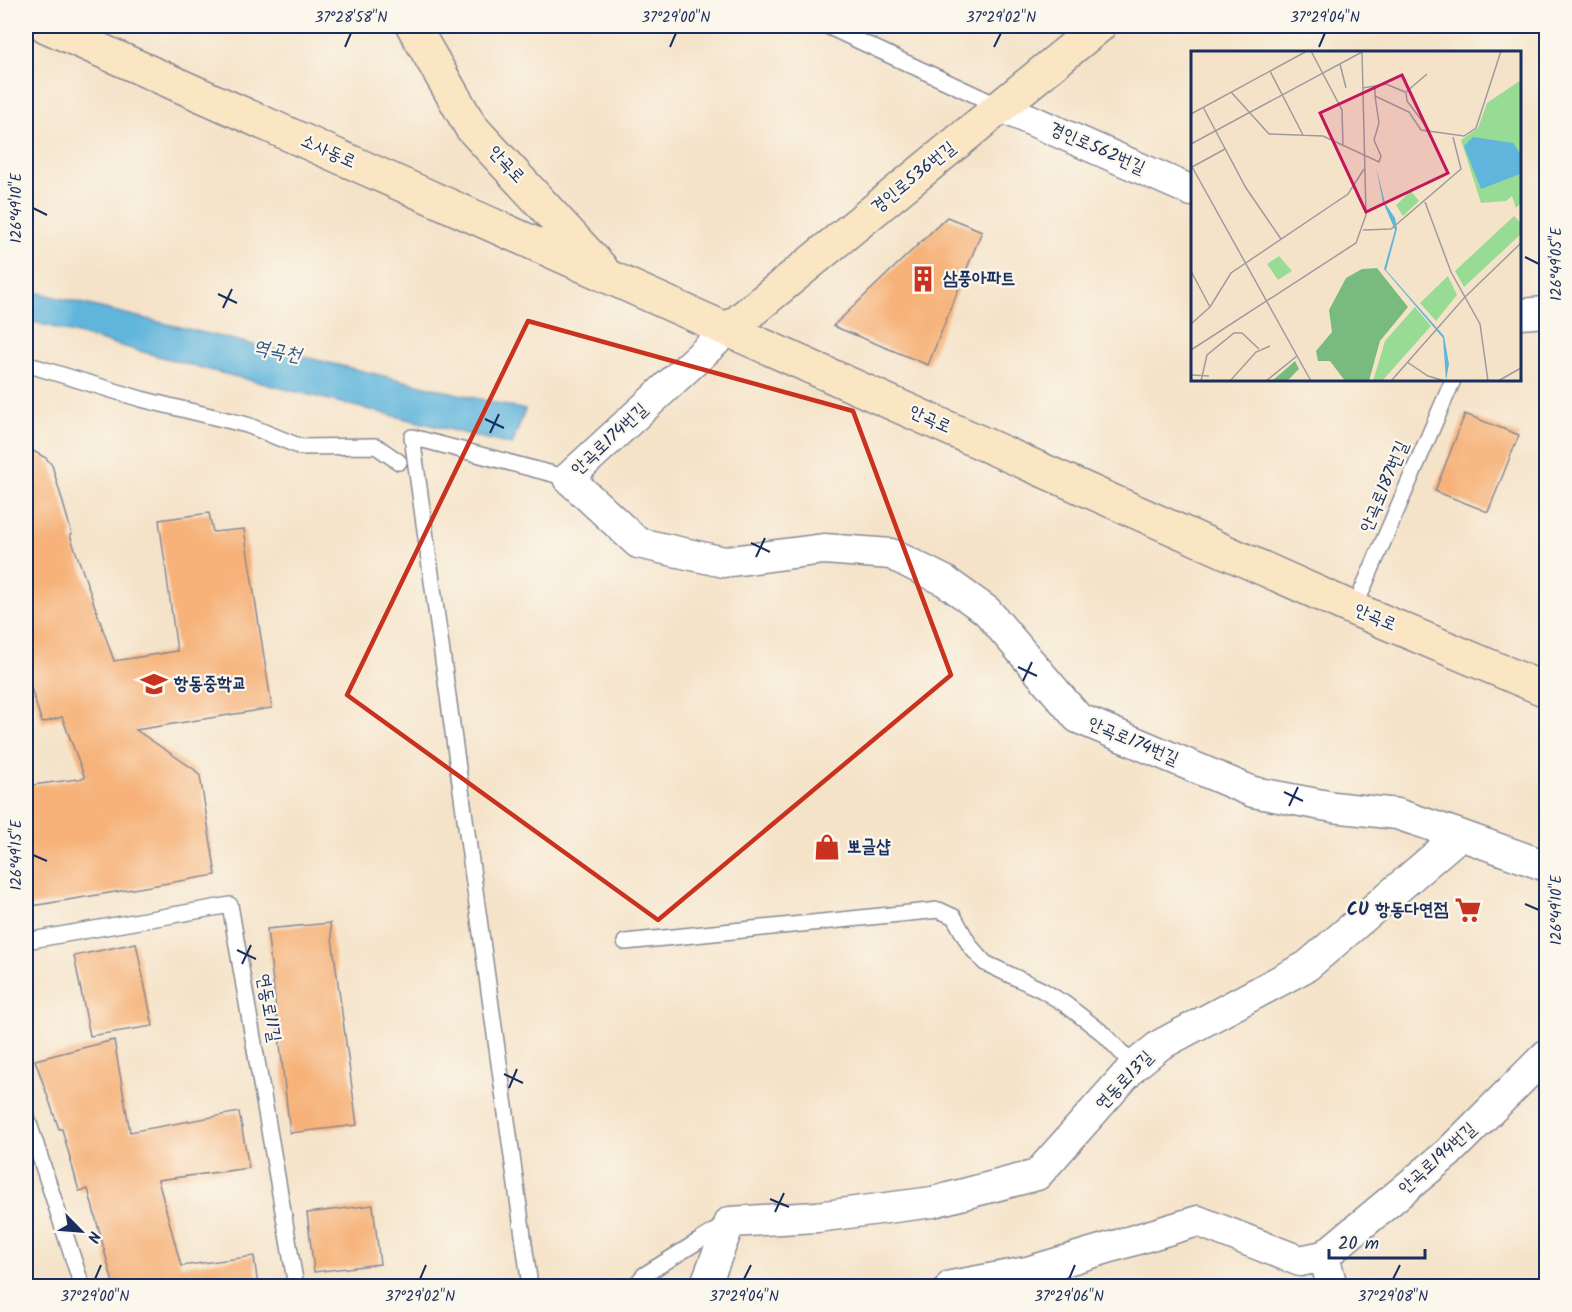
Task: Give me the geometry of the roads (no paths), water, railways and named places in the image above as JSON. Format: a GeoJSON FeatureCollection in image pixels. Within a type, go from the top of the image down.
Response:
{"type":"FeatureCollection","features":[{"type":"Feature","properties":{"kind":"street","name":"소사동로"},"geometry":{"type":"LineString","coordinates":[[46,26],[611,278]]}},
{"type":"Feature","properties":{"kind":"street","name":"안곡로"},"geometry":{"type":"LineString","coordinates":[[413,26],[471,127],[611,278],[1354,609],[1546,690]]}},
{"type":"Feature","properties":{"kind":"street","name":"경인로536번길"},"geometry":{"type":"LineString","coordinates":[[728,330],[1099,26]]}},
{"type":"Feature","properties":{"kind":"street","name":"경인로562번길"},"geometry":{"type":"LineString","coordinates":[[1001,107],[1191,191]]}},
{"type":"Feature","properties":{"kind":"street"},"geometry":{"type":"LineString","coordinates":[[1521,314],[1546,312]]}},
{"type":"Feature","properties":{"kind":"street","name":"안곡로174번길"},"geometry":{"type":"LineString","coordinates":[[728,330],[568,478],[638,543],[724,562],[824,549],[891,554],[945,581],[987,611],[1078,718],[1253,792],[1333,807],[1397,814],[1460,835]]}},
{"type":"Feature","properties":{"kind":"street"},"geometry":{"type":"LineString","coordinates":[[1460,835],[1546,867]]}},
{"type":"Feature","properties":{"kind":"street","name":"연동로13길"},"geometry":{"type":"LineString","coordinates":[[730,1221],[817,1217],[933,1203],[1037,1175],[1134,1066],[1161,1045],[1307,966],[1460,835]]}},
{"type":"Feature","properties":{"kind":"street","name":"안곡로194번길"},"geometry":{"type":"LineString","coordinates":[[1324,1257],[1448,1153],[1546,1055]]}},
{"type":"Feature","properties":{"kind":"street"},"geometry":{"type":"LineString","coordinates":[[705,1287],[730,1221]]}},
{"type":"Feature","properties":{"kind":"street"},"geometry":{"type":"LineString","coordinates":[[951,1287],[1027,1272],[1198,1221],[1300,1261],[1324,1257],[1332,1287]]}},
{"type":"Feature","properties":{"kind":"lane"},"geometry":{"type":"LineString","coordinates":[[827,26],[1001,107]]}},
{"type":"Feature","properties":{"kind":"lane"},"geometry":{"type":"LineString","coordinates":[[26,364],[141,399],[247,425],[301,447],[376,446],[399,462]]}},
{"type":"Feature","properties":{"kind":"lane","name":"안곡로187번길"},"geometry":{"type":"LineString","coordinates":[[1354,609],[1453,381]]}},
{"type":"Feature","properties":{"kind":"lane"},"geometry":{"type":"LineString","coordinates":[[530,1287],[412,436],[568,478]]}},
{"type":"Feature","properties":{"kind":"lane","name":"연동로11길"},"geometry":{"type":"LineString","coordinates":[[26,941],[230,904],[296,1287]]}},
{"type":"Feature","properties":{"kind":"lane"},"geometry":{"type":"LineString","coordinates":[[625,942],[939,910],[954,917],[970,946],[985,963],[1042,990],[1065,1004],[1104,1034],[1134,1066]]}},
{"type":"Feature","properties":{"kind":"lane"},"geometry":{"type":"LineString","coordinates":[[26,1114],[82,1287]]}},
{"type":"Feature","properties":{"kind":"lane"},"geometry":{"type":"LineString","coordinates":[[635,1287],[644,1275],[730,1221]]}},
{"type":"Feature","properties":{"kind":"water","name":"역곡천"},"geometry":{"type":"Polygon","coordinates":[[[26,290],[525,410],[512,445],[213,371],[26,320],[26,290]]]}},
{"type":"Feature","properties":{"kind":"place","name":"삼풍아파트"},"geometry":{"type":"Point","coordinates":[923,279]}},
{"type":"Feature","properties":{"kind":"place","name":"항동중학교"},"geometry":{"type":"Point","coordinates":[154,684]}},
{"type":"Feature","properties":{"kind":"place","name":"뽀글샵"},"geometry":{"type":"Point","coordinates":[827,847]}},
{"type":"Feature","properties":{"kind":"place","name":"CU 항동다연점"},"geometry":{"type":"Point","coordinates":[1468,910]}}]}
